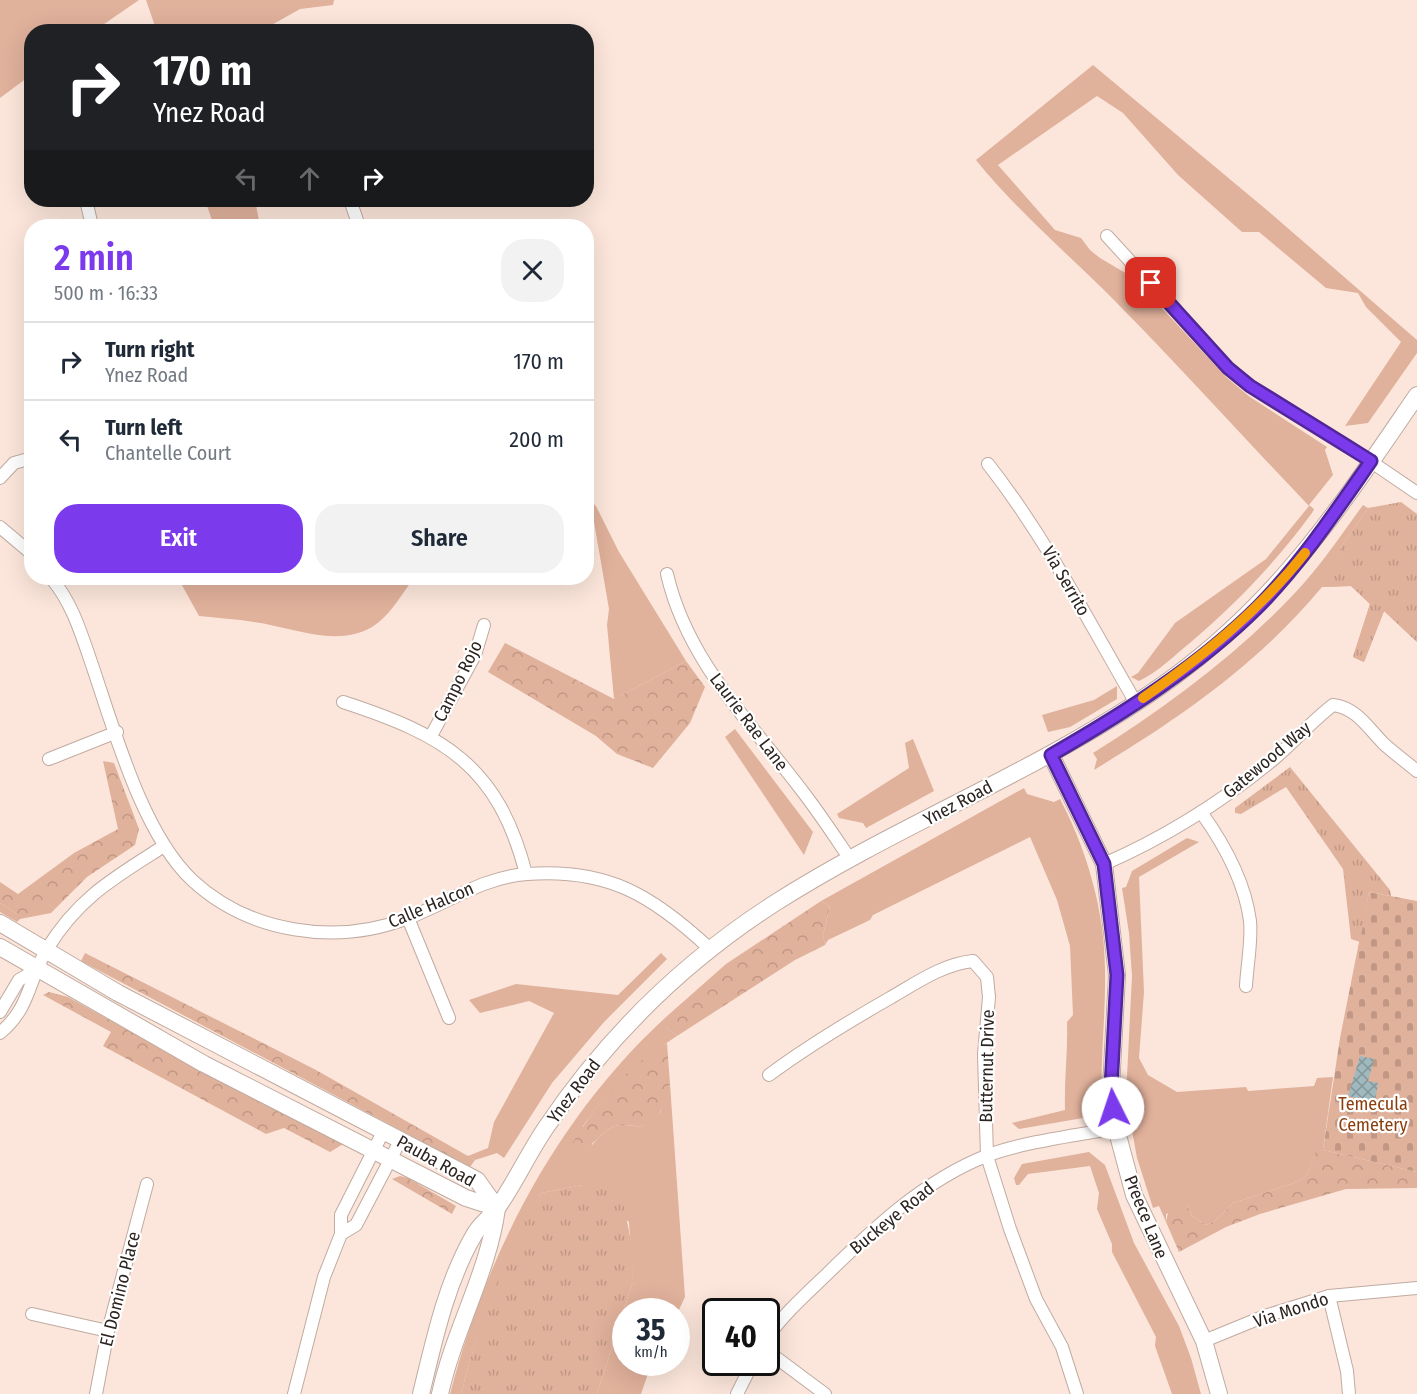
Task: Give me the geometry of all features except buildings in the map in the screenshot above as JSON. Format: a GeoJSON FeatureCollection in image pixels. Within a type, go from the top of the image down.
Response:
{"type":"FeatureCollection","features":[{"type":"Feature","properties":{"kind":"main road","name":"Ynez Road"},"geometry":{"type":"LineString","coordinates":[[421,1394],[434,1340],[453,1284],[475,1233],[497,1208],[548,1124],[613,1040],[648,1003],[709,948],[776,902],[850,860],[1051,755],[1136,703],[1217,643],[1258,606],[1301,558],[1417,395]]}},
{"type":"Feature","properties":{"kind":"main road","name":"Preece Lane"},"geometry":{"type":"LineString","coordinates":[[1051,755],[1104,864],[1117,975],[1111,1088],[1116,1128],[1134,1195],[1204,1341],[1219,1394]]}},
{"type":"Feature","properties":{"kind":"main road","name":"Pauba Road"},"geometry":{"type":"LineString","coordinates":[[0,923],[118,993],[477,1180],[497,1208]]}},
{"type":"Feature","properties":{"kind":"main road","name":"Pauba Road"},"geometry":{"type":"LineString","coordinates":[[0,947],[36,970],[204,1064],[466,1198],[497,1208]]}},
{"type":"Feature","properties":{"kind":"main road","name":"Ynez Road"},"geometry":{"type":"LineString","coordinates":[[440,1394],[464,1313],[493,1242],[497,1208]]}},
{"type":"Feature","properties":{"kind":"street"},"geometry":{"type":"LineString","coordinates":[[1107,236],[1228,368],[1250,386],[1371,461],[1417,493]]}},
{"type":"Feature","properties":{"kind":"street"},"geometry":{"type":"LineString","coordinates":[[0,478],[14,463],[24,460]]}},
{"type":"Feature","properties":{"kind":"street","name":"Via Serrito"},"geometry":{"type":"LineString","coordinates":[[988,464],[1017,501],[1058,565],[1136,703]]}},
{"type":"Feature","properties":{"kind":"street"},"geometry":{"type":"LineString","coordinates":[[0,527],[24,547]]}},
{"type":"Feature","properties":{"kind":"street","name":"Laurie Rae Lane"},"geometry":{"type":"LineString","coordinates":[[667,574],[679,616],[697,651],[850,860]]}},
{"type":"Feature","properties":{"kind":"street","name":"Calle Halcon"},"geometry":{"type":"LineString","coordinates":[[55,585],[77,619],[141,797],[164,846],[192,880],[226,905],[260,922],[295,931],[366,930],[408,918],[481,884],[526,874],[573,875],[612,882],[653,901],[674,916],[709,948]]}},
{"type":"Feature","properties":{"kind":"street","name":"Campo Rojo"},"geometry":{"type":"LineString","coordinates":[[431,736],[475,655],[484,625]]}},
{"type":"Feature","properties":{"kind":"street"},"geometry":{"type":"LineString","coordinates":[[343,702],[382,715],[431,736],[469,764],[492,793],[507,818],[526,874]]}},
{"type":"Feature","properties":{"kind":"street","name":"Gatewood Way"},"geometry":{"type":"LineString","coordinates":[[1104,864],[1147,844],[1201,812],[1254,774],[1333,705],[1346,707],[1364,720],[1384,743],[1417,771]]}},
{"type":"Feature","properties":{"kind":"street"},"geometry":{"type":"LineString","coordinates":[[48,759],[117,732]]}},
{"type":"Feature","properties":{"kind":"street"},"geometry":{"type":"LineString","coordinates":[[1201,812],[1231,859],[1243,893],[1250,922],[1245,986]]}},
{"type":"Feature","properties":{"kind":"street"},"geometry":{"type":"LineString","coordinates":[[0,1033],[12,1023],[32,989],[36,970],[66,919],[98,888],[164,846]]}},
{"type":"Feature","properties":{"kind":"street"},"geometry":{"type":"LineString","coordinates":[[408,918],[449,1018]]}},
{"type":"Feature","properties":{"kind":"street","name":"Butternut Drive"},"geometry":{"type":"LineString","coordinates":[[770,1075],[813,1042],[931,975],[957,963],[973,961],[987,977],[989,997],[984,1054],[987,1156],[1010,1229],[1036,1299],[1062,1347],[1077,1394]]}},
{"type":"Feature","properties":{"kind":"street"},"geometry":{"type":"LineString","coordinates":[[0,1011],[19,980],[36,970]]}},
{"type":"Feature","properties":{"kind":"street","name":"Buckeye Road"},"geometry":{"type":"LineString","coordinates":[[780,1322],[792,1308],[902,1205],[946,1176],[987,1156],[1116,1128]]}},
{"type":"Feature","properties":{"kind":"street"},"geometry":{"type":"LineString","coordinates":[[294,1394],[324,1277],[341,1234],[341,1215],[383,1132]]}},
{"type":"Feature","properties":{"kind":"street"},"geometry":{"type":"LineString","coordinates":[[341,1234],[356,1225],[400,1141]]}},
{"type":"Feature","properties":{"kind":"street","name":"El Domino Place"},"geometry":{"type":"LineString","coordinates":[[96,1394],[108,1331],[147,1184]]}},
{"type":"Feature","properties":{"kind":"street","name":"Via Mondo"},"geometry":{"type":"LineString","coordinates":[[1204,1341],[1265,1316],[1329,1296],[1417,1288]]}},
{"type":"Feature","properties":{"kind":"street"},"geometry":{"type":"LineString","coordinates":[[1329,1296],[1347,1371],[1349,1394]]}},
{"type":"Feature","properties":{"kind":"street"},"geometry":{"type":"LineString","coordinates":[[32,1314],[108,1331]]}},
{"type":"Feature","properties":{"kind":"street"},"geometry":{"type":"LineString","coordinates":[[780,1360],[825,1394]]}},
{"type":"Feature","properties":{"kind":"street"},"geometry":{"type":"LineString","coordinates":[[737,1394],[746,1376]]}},
{"type":"Feature","properties":{"kind":"green space"},"geometry":{"type":"Polygon","coordinates":[[[0,0],[139,0],[104,24],[24,24],[24,80],[0,98],[0,0]]]}},
{"type":"Feature","properties":{"kind":"green space"},"geometry":{"type":"Polygon","coordinates":[[[146,0],[334,0],[333,5],[300,9],[273,24],[154,24],[146,0]]]}},
{"type":"Feature","properties":{"kind":"green space"},"geometry":{"type":"Polygon","coordinates":[[[1093,65],[1268,211],[1417,340],[1417,353],[1368,423],[1345,426],[1401,342],[1366,307],[1358,293],[1326,288],[1259,232],[1242,232],[1178,175],[1123,113],[1097,96],[998,165],[1055,230],[1081,238],[1100,258],[1134,278],[1226,377],[1250,397],[1327,447],[1325,450],[1333,475],[1309,505],[1314,509],[1298,531],[1270,565],[1224,612],[1166,663],[1139,681],[1131,677],[1138,673],[1175,623],[1266,559],[1309,506],[1139,325],[1025,214],[976,160],[1093,65]]]}},
{"type":"Feature","properties":{"kind":"green space"},"geometry":{"type":"Polygon","coordinates":[[[207,207],[256,207],[259,219],[212,219],[207,207]]]}},
{"type":"Feature","properties":{"kind":"green space"},"geometry":{"type":"Polygon","coordinates":[[[1401,502],[1417,514],[1417,642],[1384,611],[1364,662],[1353,657],[1370,604],[1351,586],[1322,587],[1337,553],[1368,508],[1401,502]]]}},
{"type":"Feature","properties":{"kind":"green space"},"geometry":{"type":"Polygon","coordinates":[[[594,504],[619,552],[686,661],[614,699],[607,625],[609,609],[594,522],[594,504]]]}},
{"type":"Feature","properties":{"kind":"green space"},"geometry":{"type":"Polygon","coordinates":[[[1363,505],[1368,508],[1337,553],[1417,642],[1384,611],[1364,662],[1353,657],[1370,604],[1351,586],[1322,587],[1297,615],[1244,666],[1187,710],[1094,770],[1097,759],[1093,753],[1147,718],[1198,680],[1270,618],[1312,573],[1363,505]]]}},
{"type":"Feature","properties":{"kind":"green space"},"geometry":{"type":"Polygon","coordinates":[[[182,585],[409,585],[390,611],[372,627],[344,636],[314,634],[254,622],[199,616],[182,585]]]}},
{"type":"Feature","properties":{"kind":"green space"},"geometry":{"type":"Polygon","coordinates":[[[505,643],[614,699],[686,661],[705,687],[690,723],[653,768],[617,754],[596,736],[488,672],[505,643]]]}},
{"type":"Feature","properties":{"kind":"green space"},"geometry":{"type":"Polygon","coordinates":[[[1117,686],[1117,699],[1070,727],[1048,732],[1042,715],[1094,700],[1117,686]]]}},
{"type":"Feature","properties":{"kind":"green space"},"geometry":{"type":"Polygon","coordinates":[[[735,729],[813,832],[804,855],[725,737],[735,729]]]}},
{"type":"Feature","properties":{"kind":"green space"},"geometry":{"type":"Polygon","coordinates":[[[913,739],[934,791],[866,828],[863,823],[839,818],[837,814],[909,768],[905,743],[913,739]]]}},
{"type":"Feature","properties":{"kind":"green space"},"geometry":{"type":"Polygon","coordinates":[[[103,761],[114,763],[139,829],[135,845],[87,877],[55,909],[50,905],[40,912],[17,914],[0,903],[0,882],[18,894],[74,853],[118,829],[103,761]]]}},
{"type":"Feature","properties":{"kind":"green space"},"geometry":{"type":"Polygon","coordinates":[[[1290,767],[1390,890],[1391,896],[1369,892],[1360,942],[1351,939],[1343,869],[1286,787],[1241,814],[1235,813],[1235,808],[1290,767]]]}},
{"type":"Feature","properties":{"kind":"green space"},"geometry":{"type":"Polygon","coordinates":[[[1024,788],[1027,794],[1054,802],[1060,799],[1070,819],[1086,860],[1098,904],[1104,948],[1105,986],[1102,1102],[1095,1104],[1083,1118],[1019,1129],[1012,1123],[1065,1110],[1067,1022],[1073,1015],[1070,946],[1057,900],[1030,837],[873,915],[870,920],[828,940],[825,945],[823,935],[830,906],[821,901],[1024,788]]]}},
{"type":"Feature","properties":{"kind":"green space"},"geometry":{"type":"Polygon","coordinates":[[[1187,838],[1199,842],[1139,877],[1144,992],[1139,1058],[1148,1075],[1177,1092],[1246,1087],[1248,1091],[1314,1086],[1317,1078],[1333,1077],[1323,1150],[1316,1152],[1307,1175],[1300,1181],[1233,1203],[1215,1221],[1206,1225],[1192,1216],[1187,1205],[1166,1214],[1166,1222],[1159,1206],[1153,1208],[1137,1158],[1126,1097],[1132,976],[1129,933],[1122,888],[1126,887],[1132,871],[1187,838]]]}},
{"type":"Feature","properties":{"kind":"green space","name":"Temecula Cemetery"},"geometry":{"type":"Polygon","coordinates":[[[1369,892],[1417,901],[1417,1172],[1323,1150],[1340,1038],[1369,892]]]}},
{"type":"Feature","properties":{"kind":"green space"},"geometry":{"type":"Polygon","coordinates":[[[821,901],[830,906],[823,935],[825,945],[795,960],[677,1036],[666,1027],[666,1017],[726,964],[821,901]]]}},
{"type":"Feature","properties":{"kind":"green space"},"geometry":{"type":"Polygon","coordinates":[[[0,903],[17,914],[50,905],[55,909],[51,913],[20,919],[17,922],[0,912],[0,903]]]}},
{"type":"Feature","properties":{"kind":"green space"},"geometry":{"type":"Polygon","coordinates":[[[85,953],[316,1070],[475,1160],[470,1167],[81,961],[85,953]]]}},
{"type":"Feature","properties":{"kind":"green space"},"geometry":{"type":"Polygon","coordinates":[[[661,953],[667,959],[604,1022],[552,1083],[504,1158],[497,1153],[475,1160],[468,1156],[488,1148],[494,1122],[554,1013],[529,1001],[480,1013],[469,1000],[516,984],[618,995],[661,953]]]}},
{"type":"Feature","properties":{"kind":"green space"},"geometry":{"type":"Polygon","coordinates":[[[49,992],[68,997],[175,1056],[345,1143],[330,1152],[284,1128],[266,1134],[103,1046],[111,1032],[43,995],[49,992]]]}},
{"type":"Feature","properties":{"kind":"green space"},"geometry":{"type":"Polygon","coordinates":[[[666,1017],[666,1027],[677,1036],[648,1056],[625,1076],[583,1126],[592,1145],[609,1129],[619,1125],[641,1127],[661,1112],[662,1092],[670,1084],[685,1298],[628,1298],[633,1281],[629,1222],[583,1185],[541,1193],[495,1291],[476,1342],[461,1394],[450,1394],[465,1341],[484,1289],[531,1190],[591,1098],[627,1056],[666,1017]]]}},
{"type":"Feature","properties":{"kind":"green space"},"geometry":{"type":"Polygon","coordinates":[[[667,1043],[670,1084],[658,1116],[641,1127],[619,1125],[612,1127],[580,1152],[569,1149],[600,1103],[624,1076],[667,1043]]]}},
{"type":"Feature","properties":{"kind":"green space"},"geometry":{"type":"Polygon","coordinates":[[[1323,1150],[1417,1172],[1417,1188],[1346,1189],[1260,1214],[1226,1227],[1179,1252],[1166,1222],[1169,1208],[1175,1204],[1187,1205],[1192,1216],[1206,1225],[1215,1221],[1233,1203],[1300,1181],[1307,1175],[1316,1151],[1323,1150]]]}},
{"type":"Feature","properties":{"kind":"green space"},"geometry":{"type":"Polygon","coordinates":[[[1089,1152],[1105,1165],[1134,1243],[1179,1326],[1201,1394],[1172,1394],[1155,1346],[1156,1337],[1112,1252],[1112,1244],[1097,1209],[1099,1193],[1090,1166],[1028,1174],[1019,1185],[1016,1185],[1014,1178],[1022,1164],[1089,1152]]]}},
{"type":"Feature","properties":{"kind":"green space"},"geometry":{"type":"Polygon","coordinates":[[[400,1176],[408,1178],[456,1206],[452,1214],[392,1179],[400,1176]]]}},
{"type":"Feature","properties":{"kind":"green space"},"geometry":{"type":"Polygon","coordinates":[[[583,1185],[605,1188],[622,1195],[632,1247],[633,1281],[628,1298],[612,1298],[612,1347],[597,1394],[461,1394],[484,1316],[504,1266],[541,1193],[583,1185]]]}},
{"type":"Feature","properties":{"kind":"green space"},"geometry":{"type":"Polygon","coordinates":[[[612,1347],[612,1376],[647,1376],[641,1394],[597,1394],[612,1347]]]}},
{"type":"Feature","properties":{"kind":"slow traffic"},"geometry":{"type":"LineString","coordinates":[[1143,698],[1175,676],[1244,619],[1305,553]]}},
{"type":"Feature","properties":{"kind":"route"},"geometry":{"type":"LineString","coordinates":[[1113,1108],[1111,1088],[1117,975],[1104,864],[1051,755],[1101,726],[1175,676],[1217,643],[1258,606],[1293,567],[1330,520],[1371,461],[1250,386],[1228,368],[1151,283]]}}]}
